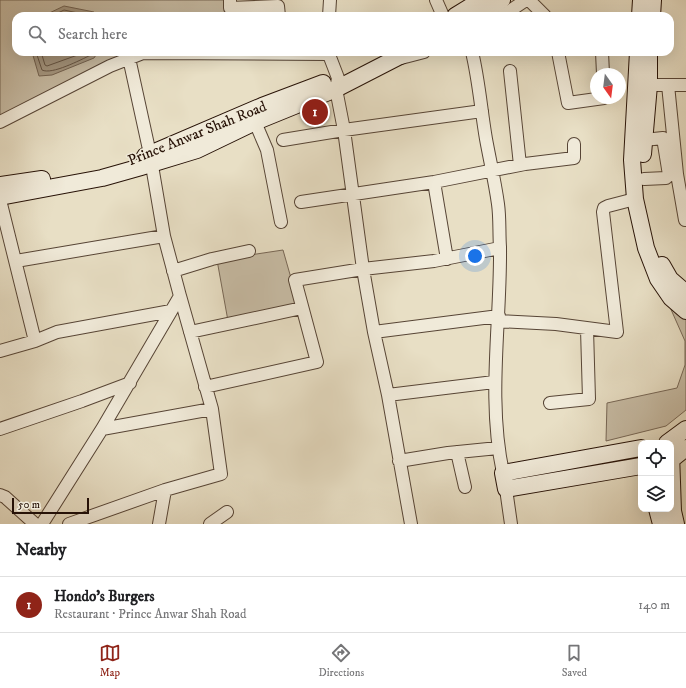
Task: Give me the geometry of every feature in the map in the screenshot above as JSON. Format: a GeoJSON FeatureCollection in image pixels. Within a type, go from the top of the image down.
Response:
{"type":"FeatureCollection","features":[{"type":"Feature","properties":{"kind":"main road"},"geometry":{"type":"LineString","coordinates":[[463,12],[478,5],[502,0]]}},
{"type":"Feature","properties":{"kind":"main road"},"geometry":{"type":"LineString","coordinates":[[640,12],[641,0]]}},
{"type":"Feature","properties":{"kind":"main road"},"geometry":{"type":"LineString","coordinates":[[652,12],[653,0]]}},
{"type":"Feature","properties":{"kind":"main road","name":"Prince Anwar Shah Road"},"geometry":{"type":"LineString","coordinates":[[0,185],[197,150],[337,84],[389,56]]}},
{"type":"Feature","properties":{"kind":"main road"},"geometry":{"type":"LineString","coordinates":[[638,56],[642,85],[644,140],[642,161],[645,198],[650,226],[659,260],[670,279],[686,293]]}},
{"type":"Feature","properties":{"kind":"main road"},"geometry":{"type":"LineString","coordinates":[[648,56],[642,85],[632,160],[635,199],[646,248],[658,279],[671,298],[686,311]]}},
{"type":"Feature","properties":{"kind":"main road","name":"Prince Anwar Shah Road"},"geometry":{"type":"LineString","coordinates":[[0,197],[102,178],[151,159],[262,106],[337,84]]}},
{"type":"Feature","properties":{"kind":"main road"},"geometry":{"type":"LineString","coordinates":[[673,440],[686,429]]}},
{"type":"Feature","properties":{"kind":"main road"},"geometry":{"type":"LineString","coordinates":[[674,455],[686,448]]}},
{"type":"Feature","properties":{"kind":"main road"},"geometry":{"type":"LineString","coordinates":[[638,449],[502,473],[506,489],[638,467]]}},
{"type":"Feature","properties":{"kind":"main road"},"geometry":{"type":"LineString","coordinates":[[672,476],[673,511],[676,524]]}},
{"type":"Feature","properties":{"kind":"main road"},"geometry":{"type":"LineString","coordinates":[[658,512],[661,524]]}},
{"type":"Feature","properties":{"kind":"street"},"geometry":{"type":"LineString","coordinates":[[230,0],[230,8],[278,6],[279,12]]}},
{"type":"Feature","properties":{"kind":"street"},"geometry":{"type":"LineString","coordinates":[[329,12],[330,0]]}},
{"type":"Feature","properties":{"kind":"street"},"geometry":{"type":"LineString","coordinates":[[436,0],[441,12]]}},
{"type":"Feature","properties":{"kind":"street"},"geometry":{"type":"LineString","coordinates":[[508,12],[528,0],[542,12]]}},
{"type":"Feature","properties":{"kind":"street"},"geometry":{"type":"LineString","coordinates":[[0,122],[110,66],[135,56]]}},
{"type":"Feature","properties":{"kind":"street"},"geometry":{"type":"LineString","coordinates":[[329,56],[337,84],[363,269],[374,332],[388,395],[411,524]]}},
{"type":"Feature","properties":{"kind":"street"},"geometry":{"type":"LineString","coordinates":[[473,56],[478,76],[482,111],[499,206],[500,248],[494,382],[498,448],[502,473]]}},
{"type":"Feature","properties":{"kind":"street"},"geometry":{"type":"LineString","coordinates":[[559,56],[568,103],[590,100]]}},
{"type":"Feature","properties":{"kind":"street"},"geometry":{"type":"LineString","coordinates":[[602,56],[603,68]]}},
{"type":"Feature","properties":{"kind":"street"},"geometry":{"type":"LineString","coordinates":[[69,524],[165,490],[221,474],[212,409],[164,236],[151,159],[129,58]]}},
{"type":"Feature","properties":{"kind":"street"},"geometry":{"type":"LineString","coordinates":[[510,71],[520,165]]}},
{"type":"Feature","properties":{"kind":"street"},"geometry":{"type":"LineString","coordinates":[[642,85],[686,85]]}},
{"type":"Feature","properties":{"kind":"street"},"geometry":{"type":"LineString","coordinates":[[668,85],[677,174],[684,220]]}},
{"type":"Feature","properties":{"kind":"street"},"geometry":{"type":"LineString","coordinates":[[283,140],[482,111]]}},
{"type":"Feature","properties":{"kind":"street"},"geometry":{"type":"LineString","coordinates":[[255,122],[267,150],[281,222]]}},
{"type":"Feature","properties":{"kind":"street"},"geometry":{"type":"LineString","coordinates":[[644,140],[663,138],[669,175],[666,178],[644,179]]}},
{"type":"Feature","properties":{"kind":"street"},"geometry":{"type":"LineString","coordinates":[[302,202],[434,182],[520,165],[574,158],[574,144]]}},
{"type":"Feature","properties":{"kind":"street"},"geometry":{"type":"LineString","coordinates":[[434,182],[447,259]]}},
{"type":"Feature","properties":{"kind":"street"},"geometry":{"type":"LineString","coordinates":[[374,332],[498,318],[617,332],[602,212],[604,208],[608,206],[635,199]]}},
{"type":"Feature","properties":{"kind":"street"},"geometry":{"type":"LineString","coordinates":[[0,200],[35,341]]}},
{"type":"Feature","properties":{"kind":"street"},"geometry":{"type":"LineString","coordinates":[[16,261],[164,236]]}},
{"type":"Feature","properties":{"kind":"street"},"geometry":{"type":"LineString","coordinates":[[206,387],[317,362],[295,280],[363,269],[447,259],[500,248]]}},
{"type":"Feature","properties":{"kind":"street"},"geometry":{"type":"LineString","coordinates":[[173,271],[212,259],[249,251]]}},
{"type":"Feature","properties":{"kind":"street"},"geometry":{"type":"LineString","coordinates":[[42,524],[130,383],[180,296]]}},
{"type":"Feature","properties":{"kind":"street"},"geometry":{"type":"LineString","coordinates":[[190,332],[302,308]]}},
{"type":"Feature","properties":{"kind":"street"},"geometry":{"type":"LineString","coordinates":[[0,351],[35,341],[57,332],[171,311]]}},
{"type":"Feature","properties":{"kind":"street"},"geometry":{"type":"LineString","coordinates":[[550,403],[589,399],[587,329]]}},
{"type":"Feature","properties":{"kind":"street"},"geometry":{"type":"LineString","coordinates":[[388,395],[494,382]]}},
{"type":"Feature","properties":{"kind":"street"},"geometry":{"type":"LineString","coordinates":[[0,429],[130,383]]}},
{"type":"Feature","properties":{"kind":"street"},"geometry":{"type":"LineString","coordinates":[[102,429],[212,409]]}},
{"type":"Feature","properties":{"kind":"street"},"geometry":{"type":"LineString","coordinates":[[399,461],[457,452],[498,448]]}},
{"type":"Feature","properties":{"kind":"street"},"geometry":{"type":"LineString","coordinates":[[457,452],[465,487]]}},
{"type":"Feature","properties":{"kind":"street"},"geometry":{"type":"LineString","coordinates":[[506,489],[511,524]]}},
{"type":"Feature","properties":{"kind":"street"},"geometry":{"type":"LineString","coordinates":[[159,524],[165,490]]}},
{"type":"Feature","properties":{"kind":"street"},"geometry":{"type":"LineString","coordinates":[[0,495],[5,497],[34,524]]}},
{"type":"Feature","properties":{"kind":"street"},"geometry":{"type":"LineString","coordinates":[[210,524],[227,512]]}},
{"type":"Feature","properties":{"kind":"shaded area"},"geometry":{"type":"Polygon","coordinates":[[[0,0],[226,0],[228,12],[12,12],[12,56],[130,56],[0,119],[0,0]]]}},
{"type":"Feature","properties":{"kind":"shaded area"},"geometry":{"type":"Polygon","coordinates":[[[283,250],[299,306],[228,321],[217,260],[283,250]]]}},
{"type":"Feature","properties":{"kind":"shaded area"},"geometry":{"type":"Polygon","coordinates":[[[669,305],[686,317],[686,410],[666,426],[606,441],[607,403],[677,388],[685,365],[685,341],[669,305]]]}},
{"type":"Feature","properties":{"kind":"water"},"geometry":{"type":"Polygon","coordinates":[[[64,6],[94,12],[51,12],[64,6]]]}},
{"type":"Feature","properties":{"kind":"water"},"geometry":{"type":"Polygon","coordinates":[[[33,56],[95,56],[94,58],[52,75],[39,76],[33,56]]]}},
{"type":"Feature","properties":{"kind":"place","name":"Hondo’s Burgers"},"geometry":{"type":"Point","coordinates":[315,112]}}]}
